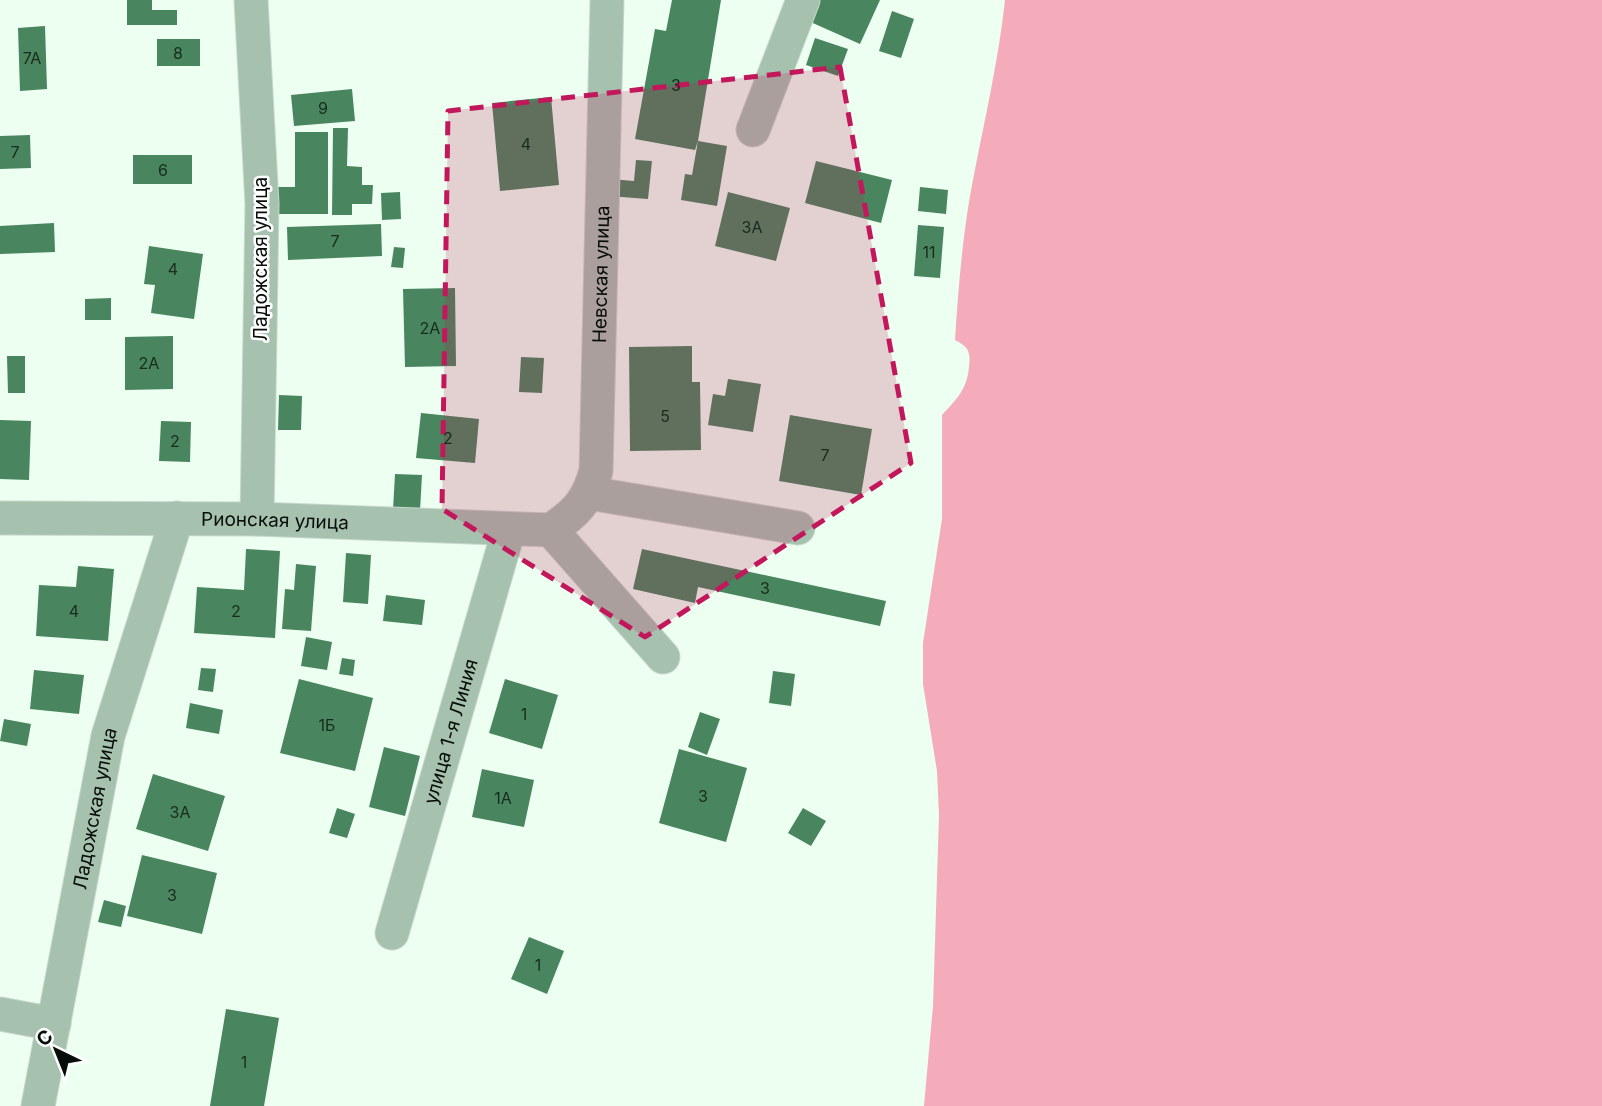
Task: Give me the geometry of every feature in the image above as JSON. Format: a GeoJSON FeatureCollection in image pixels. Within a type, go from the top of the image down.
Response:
{"type":"FeatureCollection","features":[{"type":"Feature","properties":{"kind":"street","name":"Ладожская улица"},"geometry":{"type":"LineString","coordinates":[[251,0],[262,204],[257,519]]}},
{"type":"Feature","properties":{"kind":"street","name":"Невская улица"},"geometry":{"type":"LineString","coordinates":[[551,530],[574,514],[589,493],[596,471],[607,0]]}},
{"type":"Feature","properties":{"kind":"street"},"geometry":{"type":"LineString","coordinates":[[753,130],[803,0]]}},
{"type":"Feature","properties":{"kind":"street"},"geometry":{"type":"LineString","coordinates":[[589,493],[798,528]]}},
{"type":"Feature","properties":{"kind":"street","name":"Рионская улица"},"geometry":{"type":"LineString","coordinates":[[0,518],[257,519],[551,530]]}},
{"type":"Feature","properties":{"kind":"street","name":"Ладожская улица"},"geometry":{"type":"LineString","coordinates":[[38,1106],[108,736],[177,518]]}},
{"type":"Feature","properties":{"kind":"street","name":"улица 1-я Линия"},"geometry":{"type":"LineString","coordinates":[[392,933],[509,529]]}},
{"type":"Feature","properties":{"kind":"street"},"geometry":{"type":"LineString","coordinates":[[551,530],[663,657]]}},
{"type":"Feature","properties":{"kind":"street"},"geometry":{"type":"LineString","coordinates":[[0,1014],[54,1024]]}},
{"type":"Feature","properties":{"kind":"highlighted area"},"geometry":{"type":"Polygon","coordinates":[[[840,67],[911,463],[645,637],[442,509],[448,111],[840,67]]]}},
{"type":"Feature","properties":{"kind":"shaded area"},"geometry":{"type":"Polygon","coordinates":[[[1005,0],[1602,0],[1602,1106],[924,1106],[933,1006],[939,815],[937,771],[923,684],[923,643],[942,519],[942,415],[957,399],[968,375],[968,350],[955,340],[961,268],[970,196],[994,74],[1005,0]]]}},
{"type":"Feature","properties":{"kind":"building"},"geometry":{"type":"Polygon","coordinates":[[[127,0],[152,0],[152,10],[177,10],[177,25],[127,25],[127,0]]]}},
{"type":"Feature","properties":{"kind":"building"},"geometry":{"type":"Polygon","coordinates":[[[672,0],[721,0],[695,150],[635,139],[655,29],[666,31],[672,0]]]}},
{"type":"Feature","properties":{"kind":"building"},"geometry":{"type":"Polygon","coordinates":[[[815,0],[880,0],[860,44],[806,20],[815,0]]]}},
{"type":"Feature","properties":{"kind":"building"},"geometry":{"type":"Polygon","coordinates":[[[892,11],[914,19],[901,58],[879,51],[892,11]]]}},
{"type":"Feature","properties":{"kind":"building"},"geometry":{"type":"Polygon","coordinates":[[[45,26],[47,89],[20,91],[18,28],[45,26]]]}},
{"type":"Feature","properties":{"kind":"building"},"geometry":{"type":"Polygon","coordinates":[[[815,38],[848,49],[838,76],[806,65],[815,38]]]}},
{"type":"Feature","properties":{"kind":"building"},"geometry":{"type":"Polygon","coordinates":[[[157,39],[200,39],[200,66],[157,66],[157,39]]]}},
{"type":"Feature","properties":{"kind":"building"},"geometry":{"type":"Polygon","coordinates":[[[352,89],[355,121],[294,126],[291,95],[352,89]]]}},
{"type":"Feature","properties":{"kind":"building"},"geometry":{"type":"Polygon","coordinates":[[[551,97],[559,185],[500,191],[492,103],[551,97]]]}},
{"type":"Feature","properties":{"kind":"building"},"geometry":{"type":"Polygon","coordinates":[[[333,128],[348,128],[347,166],[362,167],[362,185],[373,185],[372,204],[352,204],[352,215],[332,215],[333,128]]]}},
{"type":"Feature","properties":{"kind":"building"},"geometry":{"type":"Polygon","coordinates":[[[295,132],[328,132],[328,214],[276,214],[276,187],[295,187],[295,132]]]}},
{"type":"Feature","properties":{"kind":"building"},"geometry":{"type":"Polygon","coordinates":[[[30,135],[31,168],[0,169],[0,136],[30,135]]]}},
{"type":"Feature","properties":{"kind":"building"},"geometry":{"type":"Polygon","coordinates":[[[698,141],[727,146],[717,206],[681,200],[685,174],[692,175],[698,141]]]}},
{"type":"Feature","properties":{"kind":"building"},"geometry":{"type":"Polygon","coordinates":[[[133,155],[192,155],[192,184],[133,184],[133,155]]]}},
{"type":"Feature","properties":{"kind":"building"},"geometry":{"type":"Polygon","coordinates":[[[636,160],[652,161],[648,199],[608,196],[610,179],[634,181],[636,160]]]}},
{"type":"Feature","properties":{"kind":"building"},"geometry":{"type":"Polygon","coordinates":[[[816,161],[892,180],[881,223],[805,203],[816,161]]]}},
{"type":"Feature","properties":{"kind":"building"},"geometry":{"type":"Polygon","coordinates":[[[920,187],[948,190],[946,214],[918,211],[920,187]]]}},
{"type":"Feature","properties":{"kind":"building"},"geometry":{"type":"Polygon","coordinates":[[[400,192],[401,219],[382,220],[381,193],[400,192]]]}},
{"type":"Feature","properties":{"kind":"building"},"geometry":{"type":"Polygon","coordinates":[[[728,192],[790,208],[776,261],[715,246],[728,192]]]}},
{"type":"Feature","properties":{"kind":"building"},"geometry":{"type":"Polygon","coordinates":[[[54,223],[55,252],[0,254],[0,226],[54,223]]]}},
{"type":"Feature","properties":{"kind":"building"},"geometry":{"type":"Polygon","coordinates":[[[381,224],[382,256],[288,260],[287,227],[381,224]]]}},
{"type":"Feature","properties":{"kind":"building"},"geometry":{"type":"Polygon","coordinates":[[[918,225],[944,227],[940,278],[914,276],[918,225]]]}},
{"type":"Feature","properties":{"kind":"building"},"geometry":{"type":"Polygon","coordinates":[[[149,246],[203,254],[194,319],[151,313],[155,285],[144,284],[149,246]]]}},
{"type":"Feature","properties":{"kind":"building"},"geometry":{"type":"Polygon","coordinates":[[[394,247],[405,248],[403,268],[391,267],[394,247]]]}},
{"type":"Feature","properties":{"kind":"building"},"geometry":{"type":"Polygon","coordinates":[[[455,288],[456,366],[405,367],[403,289],[455,288]]]}},
{"type":"Feature","properties":{"kind":"building"},"geometry":{"type":"Polygon","coordinates":[[[111,298],[111,320],[85,320],[85,299],[111,298]]]}},
{"type":"Feature","properties":{"kind":"building"},"geometry":{"type":"Polygon","coordinates":[[[173,336],[173,389],[125,390],[125,337],[173,336]]]}},
{"type":"Feature","properties":{"kind":"building"},"geometry":{"type":"Polygon","coordinates":[[[692,346],[692,382],[700,382],[701,450],[630,451],[629,347],[692,346]]]}},
{"type":"Feature","properties":{"kind":"building"},"geometry":{"type":"Polygon","coordinates":[[[7,356],[25,356],[25,393],[8,393],[7,356]]]}},
{"type":"Feature","properties":{"kind":"building"},"geometry":{"type":"Polygon","coordinates":[[[521,357],[544,358],[542,393],[519,392],[521,357]]]}},
{"type":"Feature","properties":{"kind":"building"},"geometry":{"type":"Polygon","coordinates":[[[728,379],[761,384],[753,432],[708,425],[713,394],[725,396],[728,379]]]}},
{"type":"Feature","properties":{"kind":"building"},"geometry":{"type":"Polygon","coordinates":[[[279,395],[302,396],[301,430],[278,430],[279,395]]]}},
{"type":"Feature","properties":{"kind":"building"},"geometry":{"type":"Polygon","coordinates":[[[421,413],[479,419],[475,463],[416,458],[421,413]]]}},
{"type":"Feature","properties":{"kind":"building"},"geometry":{"type":"Polygon","coordinates":[[[790,415],[872,429],[861,495],[779,481],[790,415]]]}},
{"type":"Feature","properties":{"kind":"building"},"geometry":{"type":"Polygon","coordinates":[[[0,420],[31,421],[29,480],[0,479],[0,420]]]}},
{"type":"Feature","properties":{"kind":"building"},"geometry":{"type":"Polygon","coordinates":[[[161,421],[191,422],[190,462],[159,461],[161,421]]]}},
{"type":"Feature","properties":{"kind":"building"},"geometry":{"type":"Polygon","coordinates":[[[395,474],[422,475],[420,511],[393,510],[395,474]]]}},
{"type":"Feature","properties":{"kind":"building"},"geometry":{"type":"Polygon","coordinates":[[[246,549],[280,551],[275,638],[194,633],[197,587],[244,590],[246,549]]]}},
{"type":"Feature","properties":{"kind":"building"},"geometry":{"type":"Polygon","coordinates":[[[642,549],[886,601],[880,626],[698,587],[695,603],[633,589],[642,549]]]}},
{"type":"Feature","properties":{"kind":"building"},"geometry":{"type":"Polygon","coordinates":[[[346,553],[371,555],[368,604],[343,602],[346,553]]]}},
{"type":"Feature","properties":{"kind":"building"},"geometry":{"type":"Polygon","coordinates":[[[296,564],[316,566],[311,631],[282,629],[285,589],[294,590],[296,564]]]}},
{"type":"Feature","properties":{"kind":"building"},"geometry":{"type":"Polygon","coordinates":[[[78,566],[114,569],[108,641],[36,636],[39,585],[76,587],[78,566]]]}},
{"type":"Feature","properties":{"kind":"building"},"geometry":{"type":"Polygon","coordinates":[[[386,595],[425,600],[422,625],[383,621],[386,595]]]}},
{"type":"Feature","properties":{"kind":"building"},"geometry":{"type":"Polygon","coordinates":[[[306,637],[332,642],[327,670],[301,666],[306,637]]]}},
{"type":"Feature","properties":{"kind":"building"},"geometry":{"type":"Polygon","coordinates":[[[342,658],[355,660],[353,676],[339,674],[342,658]]]}},
{"type":"Feature","properties":{"kind":"building"},"geometry":{"type":"Polygon","coordinates":[[[201,668],[216,669],[213,692],[198,690],[201,668]]]}},
{"type":"Feature","properties":{"kind":"building"},"geometry":{"type":"Polygon","coordinates":[[[34,670],[84,675],[79,714],[30,709],[34,670]]]}},
{"type":"Feature","properties":{"kind":"building"},"geometry":{"type":"Polygon","coordinates":[[[773,671],[795,674],[791,706],[769,703],[773,671]]]}},
{"type":"Feature","properties":{"kind":"building"},"geometry":{"type":"Polygon","coordinates":[[[299,679],[373,698],[355,771],[280,753],[299,679]]]}},
{"type":"Feature","properties":{"kind":"building"},"geometry":{"type":"Polygon","coordinates":[[[505,679],[558,695],[542,749],[489,733],[505,679]]]}},
{"type":"Feature","properties":{"kind":"building"},"geometry":{"type":"Polygon","coordinates":[[[190,703],[223,710],[219,734],[186,728],[190,703]]]}},
{"type":"Feature","properties":{"kind":"building"},"geometry":{"type":"Polygon","coordinates":[[[700,712],[720,719],[707,755],[688,747],[700,712]]]}},
{"type":"Feature","properties":{"kind":"building"},"geometry":{"type":"Polygon","coordinates":[[[4,719],[31,724],[27,746],[0,741],[4,719]]]}},
{"type":"Feature","properties":{"kind":"building"},"geometry":{"type":"Polygon","coordinates":[[[384,747],[420,756],[405,816],[369,807],[384,747]]]}},
{"type":"Feature","properties":{"kind":"building"},"geometry":{"type":"Polygon","coordinates":[[[679,749],[747,768],[726,842],[659,823],[679,749]]]}},
{"type":"Feature","properties":{"kind":"building"},"geometry":{"type":"Polygon","coordinates":[[[482,769],[534,780],[524,827],[472,817],[482,769]]]}},
{"type":"Feature","properties":{"kind":"building"},"geometry":{"type":"Polygon","coordinates":[[[153,774],[225,796],[208,851],[136,829],[153,774]]]}},
{"type":"Feature","properties":{"kind":"building"},"geometry":{"type":"Polygon","coordinates":[[[337,808],[355,814],[347,838],[329,833],[337,808]]]}},
{"type":"Feature","properties":{"kind":"building"},"geometry":{"type":"Polygon","coordinates":[[[803,808],[826,821],[811,846],[788,833],[803,808]]]}},
{"type":"Feature","properties":{"kind":"building"},"geometry":{"type":"Polygon","coordinates":[[[142,855],[217,873],[202,934],[127,916],[142,855]]]}},
{"type":"Feature","properties":{"kind":"building"},"geometry":{"type":"Polygon","coordinates":[[[104,900],[126,906],[121,927],[98,922],[104,900]]]}},
{"type":"Feature","properties":{"kind":"building"},"geometry":{"type":"Polygon","coordinates":[[[529,937],[564,951],[547,994],[511,979],[529,937]]]}},
{"type":"Feature","properties":{"kind":"building"},"geometry":{"type":"Polygon","coordinates":[[[226,1009],[279,1018],[264,1106],[210,1106],[226,1009]]]}}]}
